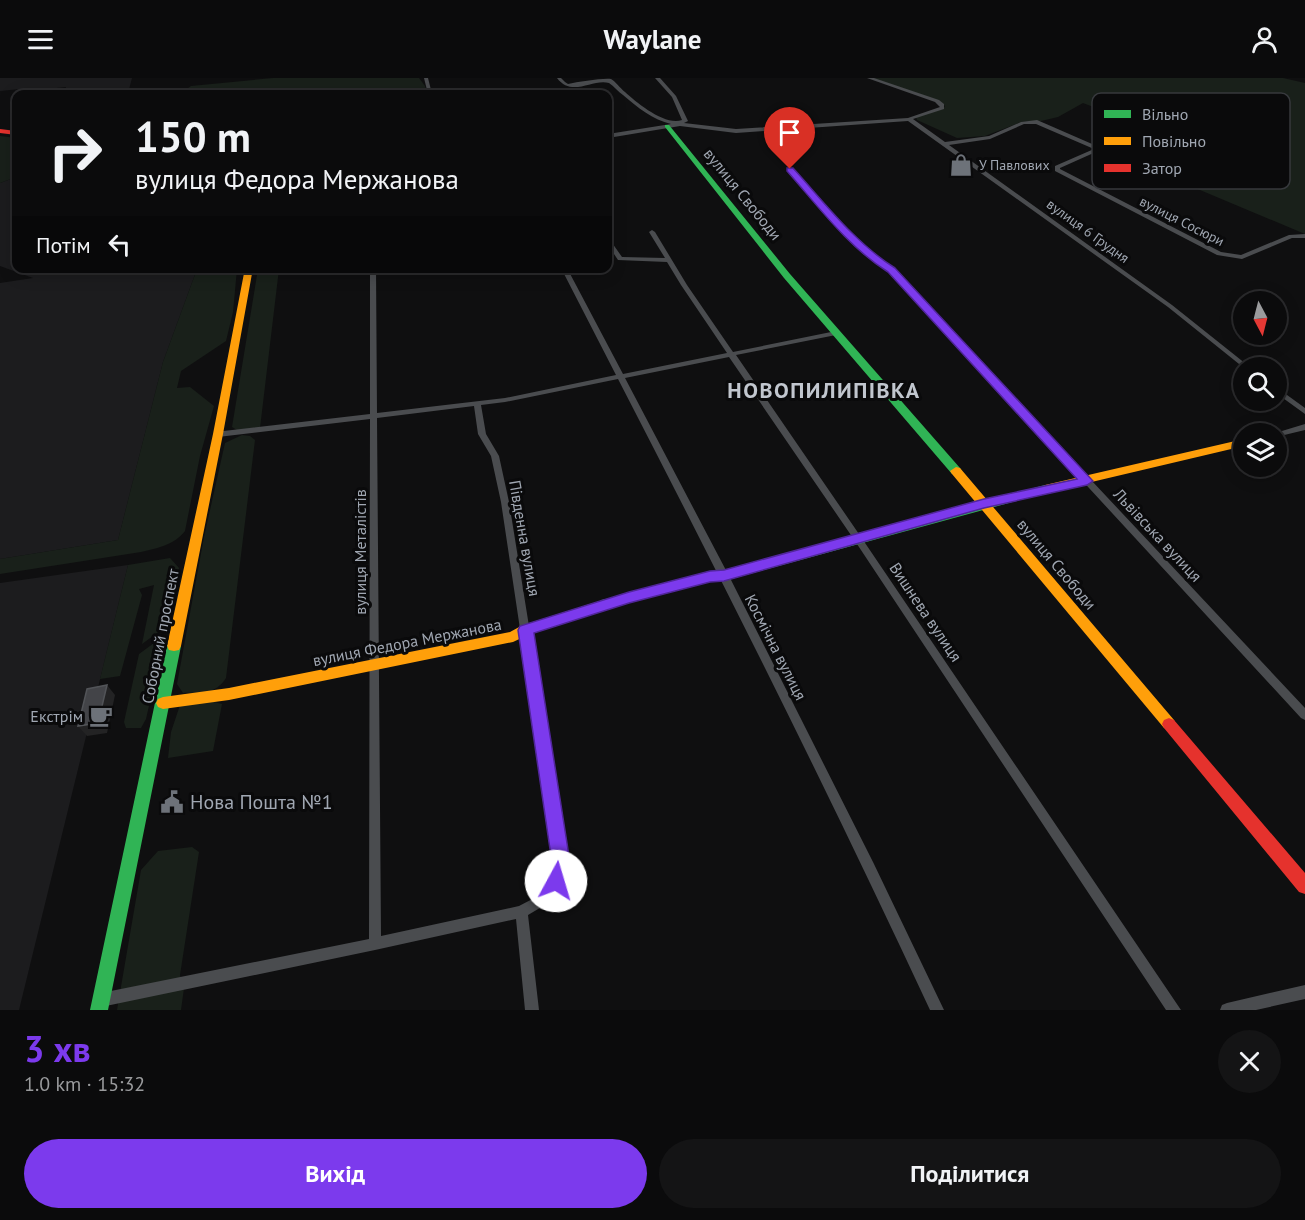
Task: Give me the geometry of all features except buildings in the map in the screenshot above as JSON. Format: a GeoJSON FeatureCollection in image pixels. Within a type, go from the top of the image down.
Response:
{"type":"FeatureCollection","features":[{"type":"Feature","properties":{"kind":"street"},"geometry":{"type":"LineString","coordinates":[[559,78],[568,85],[600,79],[609,80],[645,110],[667,122],[735,131],[909,119],[942,108],[937,101],[869,78]]}},
{"type":"Feature","properties":{"kind":"street"},"geometry":{"type":"LineString","coordinates":[[612,135],[680,124],[686,121],[674,96],[657,78]]}},
{"type":"Feature","properties":{"kind":"street","name":"вулиця 6 Грудня"},"geometry":{"type":"LineString","coordinates":[[909,119],[1170,306],[1234,357]]}},
{"type":"Feature","properties":{"kind":"street","name":"вулиця Сосюри"},"geometry":{"type":"LineString","coordinates":[[944,144],[990,136],[1023,123],[1037,122],[1092,146]]}},
{"type":"Feature","properties":{"kind":"street","name":"вулиця Свободи"},"geometry":{"type":"LineString","coordinates":[[667,126],[787,276],[984,504],[1305,886]]}},
{"type":"Feature","properties":{"kind":"street","name":"вулиця Сосюри"},"geometry":{"type":"LineString","coordinates":[[1092,152],[1058,167],[1057,170],[1092,188]]}},
{"type":"Feature","properties":{"kind":"street","name":"Львівська вулиця"},"geometry":{"type":"LineString","coordinates":[[790,169],[856,242],[876,261],[891,270],[1305,715]]}},
{"type":"Feature","properties":{"kind":"street","name":"вулиця Сосюри"},"geometry":{"type":"LineString","coordinates":[[1093,189],[1219,255],[1242,258],[1292,236],[1305,236]]}},
{"type":"Feature","properties":{"kind":"street","name":"Вишнева вулиця"},"geometry":{"type":"LineString","coordinates":[[652,232],[785,434],[1174,1010]]}},
{"type":"Feature","properties":{"kind":"street"},"geometry":{"type":"LineString","coordinates":[[612,248],[620,259],[669,260]]}},
{"type":"Feature","properties":{"kind":"street","name":"Соборний проспект"},"geometry":{"type":"LineString","coordinates":[[100,1005],[218,434],[248,273]]}},
{"type":"Feature","properties":{"kind":"street","name":"вулиця Металістів"},"geometry":{"type":"LineString","coordinates":[[374,273],[375,944]]}},
{"type":"Feature","properties":{"kind":"street","name":"Космічна вулиця"},"geometry":{"type":"LineString","coordinates":[[567,273],[724,576],[869,866],[937,1010]]}},
{"type":"Feature","properties":{"kind":"street"},"geometry":{"type":"LineString","coordinates":[[218,434],[477,404],[621,378],[836,333]]}},
{"type":"Feature","properties":{"kind":"street"},"geometry":{"type":"LineString","coordinates":[[1287,398],[1305,412]]}},
{"type":"Feature","properties":{"kind":"street","name":"Південна вулиця"},"geometry":{"type":"LineString","coordinates":[[100,1005],[521,912],[546,898],[556,881],[560,856],[505,502],[495,456],[482,434],[477,404]]}},
{"type":"Feature","properties":{"kind":"street"},"geometry":{"type":"LineString","coordinates":[[1287,431],[1305,427]]}},
{"type":"Feature","properties":{"kind":"street","name":"вулиця Федора Мержанова"},"geometry":{"type":"LineString","coordinates":[[163,703],[228,694],[513,637],[526,630],[609,603],[710,576],[724,576],[984,504],[1233,445]]}},
{"type":"Feature","properties":{"kind":"street"},"geometry":{"type":"LineString","coordinates":[[521,912],[532,1010]]}},
{"type":"Feature","properties":{"kind":"street"},"geometry":{"type":"LineString","coordinates":[[1227,1010],[1305,992]]}},
{"type":"Feature","properties":{"kind":"shaded area"},"geometry":{"type":"Polygon","coordinates":[[[0,78],[132,78],[129,90],[65,90],[66,87],[0,91],[0,78]]]}},
{"type":"Feature","properties":{"kind":"shaded area"},"geometry":{"type":"Polygon","coordinates":[[[273,78],[419,78],[426,90],[186,90],[191,86],[273,78]]]}},
{"type":"Feature","properties":{"kind":"shaded area"},"geometry":{"type":"Polygon","coordinates":[[[873,78],[1283,78],[1305,83],[1305,234],[1198,189],[1290,189],[1290,93],[1092,93],[1092,106],[1083,103],[1058,117],[1021,122],[985,136],[957,138],[917,120],[916,117],[943,109],[945,106],[939,101],[873,78]]]}},
{"type":"Feature","properties":{"kind":"shaded area"},"geometry":{"type":"Polygon","coordinates":[[[0,136],[12,138],[12,178],[0,183],[0,136]]]}},
{"type":"Feature","properties":{"kind":"shaded area"},"geometry":{"type":"Polygon","coordinates":[[[12,178],[12,270],[0,266],[0,183],[12,178]]]}},
{"type":"Feature","properties":{"kind":"shaded area"},"geometry":{"type":"Polygon","coordinates":[[[19,273],[196,273],[163,362],[118,540],[0,559],[0,283],[33,278],[19,273]]]}},
{"type":"Feature","properties":{"kind":"shaded area"},"geometry":{"type":"Polygon","coordinates":[[[196,273],[237,273],[233,312],[226,341],[181,371],[177,388],[190,387],[214,406],[200,456],[185,531],[171,543],[141,552],[0,574],[0,559],[118,540],[163,362],[196,273]]]}},
{"type":"Feature","properties":{"kind":"shaded area"},"geometry":{"type":"Polygon","coordinates":[[[257,273],[279,273],[260,428],[237,430],[232,427],[257,273]]]}},
{"type":"Feature","properties":{"kind":"shaded area"},"geometry":{"type":"Polygon","coordinates":[[[242,435],[250,436],[255,440],[226,678],[213,690],[183,693],[177,684],[204,537],[225,443],[242,435]]]}},
{"type":"Feature","properties":{"kind":"shaded area"},"geometry":{"type":"Polygon","coordinates":[[[170,558],[179,568],[168,625],[142,644],[154,585],[139,589],[142,595],[120,676],[100,679],[128,565],[170,558]]]}},
{"type":"Feature","properties":{"kind":"shaded area"},"geometry":{"type":"Polygon","coordinates":[[[128,565],[19,1010],[0,1010],[0,583],[128,565]]]}},
{"type":"Feature","properties":{"kind":"shaded area"},"geometry":{"type":"Polygon","coordinates":[[[165,635],[146,719],[141,728],[126,728],[124,722],[139,654],[165,635]]]}},
{"type":"Feature","properties":{"kind":"shaded area"},"geometry":{"type":"Polygon","coordinates":[[[210,701],[222,704],[213,751],[168,758],[171,732],[180,705],[210,701]]]}},
{"type":"Feature","properties":{"kind":"shaded area"},"geometry":{"type":"Polygon","coordinates":[[[192,847],[199,852],[180,975],[184,988],[181,1010],[117,1010],[141,870],[158,851],[192,847]]]}},
{"type":"Feature","properties":{"kind":"traffic: fast"},"geometry":{"type":"LineString","coordinates":[[667,126],[787,276],[956,471]]}},
{"type":"Feature","properties":{"kind":"traffic: fast"},"geometry":{"type":"LineString","coordinates":[[606,604],[710,576],[724,576],[1045,489]]}},
{"type":"Feature","properties":{"kind":"traffic: fast"},"geometry":{"type":"LineString","coordinates":[[99,1010],[174,646]]}},
{"type":"Feature","properties":{"kind":"traffic: slow"},"geometry":{"type":"LineString","coordinates":[[174,646],[218,434],[248,273]]}},
{"type":"Feature","properties":{"kind":"traffic: slow"},"geometry":{"type":"LineString","coordinates":[[1045,489],[1233,445]]}},
{"type":"Feature","properties":{"kind":"traffic: slow"},"geometry":{"type":"LineString","coordinates":[[956,471],[1169,724]]}},
{"type":"Feature","properties":{"kind":"traffic: slow"},"geometry":{"type":"LineString","coordinates":[[163,703],[229,694],[513,637],[526,630],[606,604]]}},
{"type":"Feature","properties":{"kind":"traffic: jam"},"geometry":{"type":"LineString","coordinates":[[0,131],[12,132]]}},
{"type":"Feature","properties":{"kind":"traffic: jam"},"geometry":{"type":"LineString","coordinates":[[1169,724],[1305,886]]}},
{"type":"Feature","properties":{"kind":"place","name":"У Павлових"},"geometry":{"type":"Point","coordinates":[961,165]}},
{"type":"Feature","properties":{"kind":"place","name":"Екстрім"},"geometry":{"type":"Point","coordinates":[101,716]}},
{"type":"Feature","properties":{"kind":"place","name":"Нова Пошта №1"},"geometry":{"type":"Point","coordinates":[172,802]}},
{"type":"Feature","properties":{"kind":"district","name":"НОВОПИЛИПІВКА"},"geometry":{"type":"Point","coordinates":[824,390]}},
{"type":"Feature","properties":{"kind":"route"},"geometry":{"type":"LineString","coordinates":[[556,881],[560,856],[526,630],[629,597],[710,576],[724,576],[984,504],[1087,481],[891,270],[876,261],[856,242],[790,169]]}}]}
